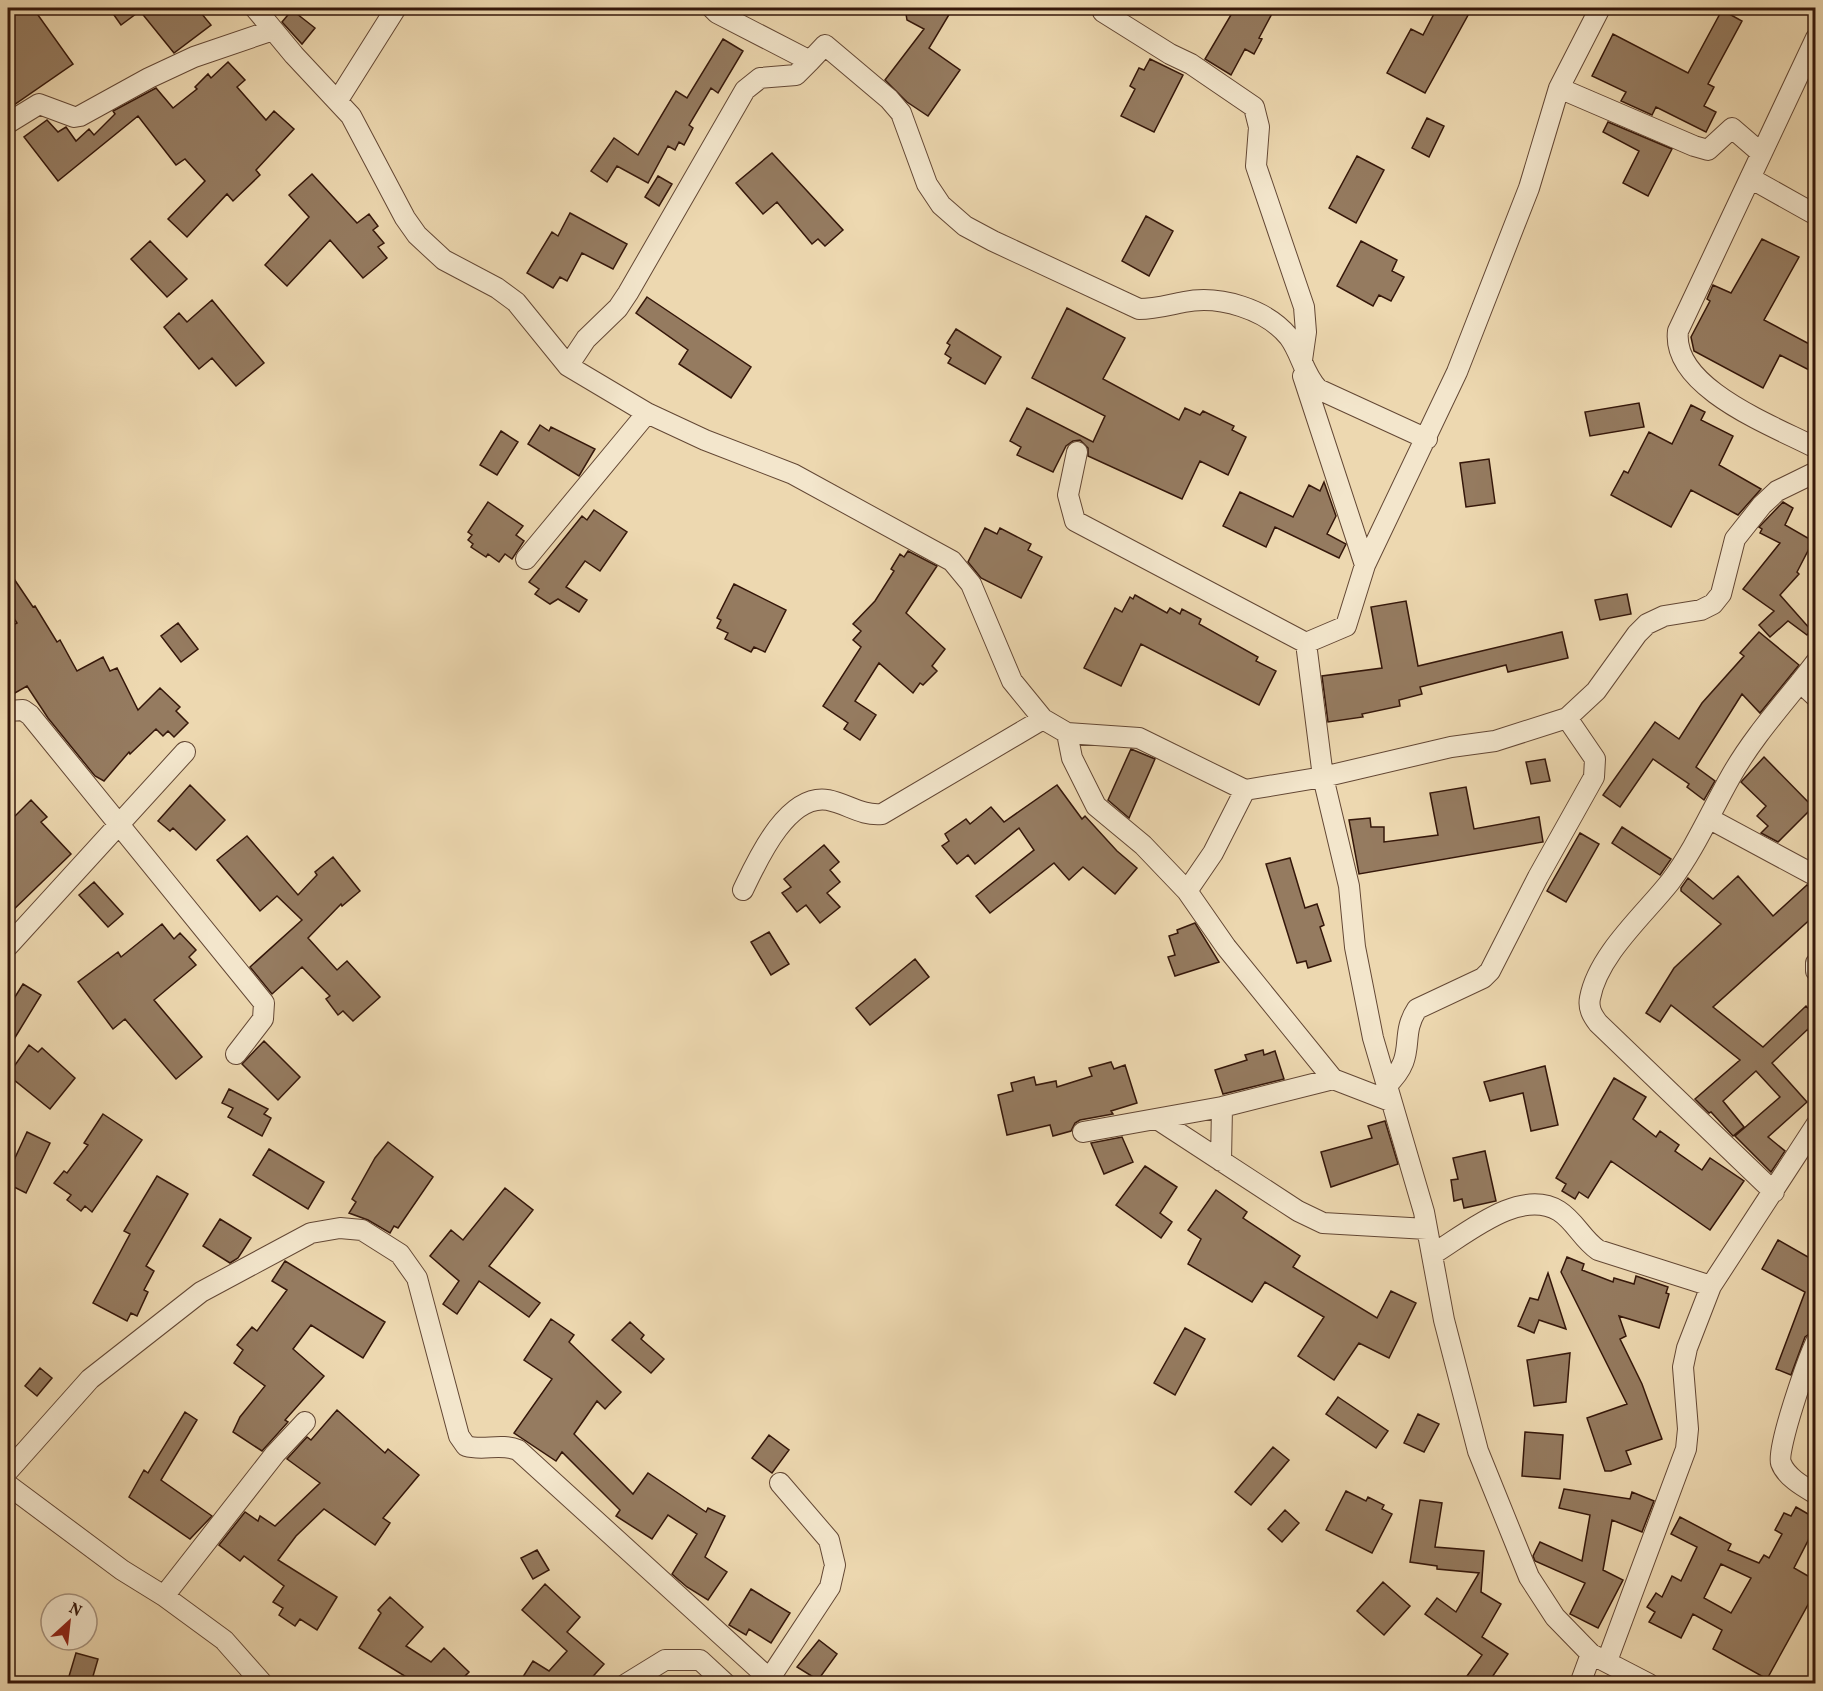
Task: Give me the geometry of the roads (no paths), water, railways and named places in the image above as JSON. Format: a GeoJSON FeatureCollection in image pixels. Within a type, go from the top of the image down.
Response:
{"type":"FeatureCollection","features":[{"type":"Feature","properties":{"kind":"street"},"geometry":{"type":"LineString","coordinates":[[255,8],[351,116],[405,218],[417,235],[444,260],[496,288],[516,302],[568,366],[647,413],[705,440],[793,474],[952,561],[970,584],[1012,681],[1043,719],[1067,733],[1139,738],[1245,790],[1323,777],[1451,747],[1495,741],[1567,718],[1596,691],[1647,624],[1664,616],[1701,610],[1713,604],[1721,594],[1735,540],[1762,505],[1777,491],[1815,472]]}},
{"type":"Feature","properties":{"kind":"street"},"geometry":{"type":"LineString","coordinates":[[338,100],[396,8]]}},
{"type":"Feature","properties":{"kind":"street"},"geometry":{"type":"LineString","coordinates":[[712,8],[717,13],[810,61]]}},
{"type":"Feature","properties":{"kind":"street"},"geometry":{"type":"LineString","coordinates":[[1106,8],[1103,12],[1170,54],[1191,64],[1254,107],[1259,127],[1256,166],[1304,307],[1306,332],[1302,360]]}},
{"type":"Feature","properties":{"kind":"street"},"geometry":{"type":"LineString","coordinates":[[1306,644],[1346,626],[1365,566],[1457,372],[1529,188],[1559,88],[1600,8]]}},
{"type":"Feature","properties":{"kind":"street"},"geometry":{"type":"LineString","coordinates":[[8,123],[39,104],[74,117],[80,116],[194,57],[273,30]]}},
{"type":"Feature","properties":{"kind":"street"},"geometry":{"type":"LineString","coordinates":[[1815,38],[1678,331],[1677,345],[1693,375],[1709,388],[1731,404],[1815,448]]}},
{"type":"Feature","properties":{"kind":"street"},"geometry":{"type":"LineString","coordinates":[[568,366],[586,339],[618,308],[745,90],[760,78],[796,75],[825,45],[889,99],[901,113],[927,184],[941,205],[965,226],[993,242],[1139,309],[1160,309],[1186,302],[1219,302],[1243,306],[1279,326],[1291,339],[1311,383],[1318,389],[1426,439]]}},
{"type":"Feature","properties":{"kind":"street"},"geometry":{"type":"LineString","coordinates":[[1559,88],[1708,150],[1732,128],[1761,153]]}},
{"type":"Feature","properties":{"kind":"street"},"geometry":{"type":"LineString","coordinates":[[1750,178],[1815,215]]}},
{"type":"Feature","properties":{"kind":"street"},"geometry":{"type":"LineString","coordinates":[[1291,339],[1365,566]]}},
{"type":"Feature","properties":{"kind":"street"},"geometry":{"type":"LineString","coordinates":[[526,559],[647,413]]}},
{"type":"Feature","properties":{"kind":"street"},"geometry":{"type":"LineString","coordinates":[[1077,453],[1068,495],[1075,521],[1306,644]]}},
{"type":"Feature","properties":{"kind":"street"},"geometry":{"type":"LineString","coordinates":[[1306,644],[1323,777],[1349,886],[1358,958],[1373,1038],[1427,1228],[1444,1320],[1478,1451],[1529,1577],[1555,1617],[1599,1657],[1649,1683]]}},
{"type":"Feature","properties":{"kind":"street"},"geometry":{"type":"LineString","coordinates":[[1774,1192],[1598,1023],[1591,1013],[1590,998],[1602,969],[1621,938],[1669,883],[1710,819],[1731,776],[1753,741],[1815,662]]}},
{"type":"Feature","properties":{"kind":"street"},"geometry":{"type":"LineString","coordinates":[[1800,682],[1815,697]]}},
{"type":"Feature","properties":{"kind":"street"},"geometry":{"type":"LineString","coordinates":[[8,711],[23,710],[30,716],[264,1003],[263,1019],[236,1054]]}},
{"type":"Feature","properties":{"kind":"street"},"geometry":{"type":"LineString","coordinates":[[1388,1094],[1406,1059],[1410,1022],[1417,1009],[1483,978],[1490,971],[1538,877],[1594,777],[1595,759],[1567,718]]}},
{"type":"Feature","properties":{"kind":"street"},"geometry":{"type":"LineString","coordinates":[[743,890],[760,853],[773,833],[804,806],[817,800],[830,800],[854,811],[870,815],[882,814],[1043,719]]}},
{"type":"Feature","properties":{"kind":"street"},"geometry":{"type":"LineString","coordinates":[[1067,733],[1072,758],[1096,806],[1143,844],[1187,891],[1226,946],[1333,1079]]}},
{"type":"Feature","properties":{"kind":"street"},"geometry":{"type":"LineString","coordinates":[[8,946],[185,752]]}},
{"type":"Feature","properties":{"kind":"street"},"geometry":{"type":"LineString","coordinates":[[1187,891],[1213,853],[1245,790]]}},
{"type":"Feature","properties":{"kind":"street"},"geometry":{"type":"LineString","coordinates":[[1710,819],[1815,876]]}},
{"type":"Feature","properties":{"kind":"street"},"geometry":{"type":"LineString","coordinates":[[1815,963],[1815,971]]}},
{"type":"Feature","properties":{"kind":"street"},"geometry":{"type":"LineString","coordinates":[[1083,1132],[1222,1107],[1333,1079],[1388,1094]]}},
{"type":"Feature","properties":{"kind":"street"},"geometry":{"type":"LineString","coordinates":[[1221,1161],[1222,1107]]}},
{"type":"Feature","properties":{"kind":"street"},"geometry":{"type":"LineString","coordinates":[[1157,1119],[1298,1211],[1323,1223],[1427,1228]]}},
{"type":"Feature","properties":{"kind":"street"},"geometry":{"type":"LineString","coordinates":[[1580,1683],[1599,1657],[1686,1449],[1689,1429],[1683,1367],[1687,1348],[1711,1286],[1774,1192],[1815,1125]]}},
{"type":"Feature","properties":{"kind":"street"},"geometry":{"type":"LineString","coordinates":[[1432,1254],[1514,1206],[1535,1203],[1560,1211],[1586,1242],[1598,1250],[1711,1286]]}},
{"type":"Feature","properties":{"kind":"street"},"geometry":{"type":"LineString","coordinates":[[8,1471],[90,1379],[201,1292],[311,1233],[340,1228],[362,1230],[400,1254],[417,1278],[459,1436],[465,1446],[474,1449],[507,1446],[518,1450],[771,1681],[830,1587],[835,1565],[829,1540],[780,1483]]}},
{"type":"Feature","properties":{"kind":"street"},"geometry":{"type":"LineString","coordinates":[[1815,1342],[1790,1418],[1780,1462],[1789,1474],[1815,1494]]}},
{"type":"Feature","properties":{"kind":"street"},"geometry":{"type":"LineString","coordinates":[[164,1596],[275,1454],[304,1422]]}},
{"type":"Feature","properties":{"kind":"street"},"geometry":{"type":"LineString","coordinates":[[8,1485],[122,1570],[164,1596],[224,1640],[263,1683]]}},
{"type":"Feature","properties":{"kind":"street"},"geometry":{"type":"LineString","coordinates":[[626,1683],[665,1660],[700,1660],[726,1683]]}}]}
